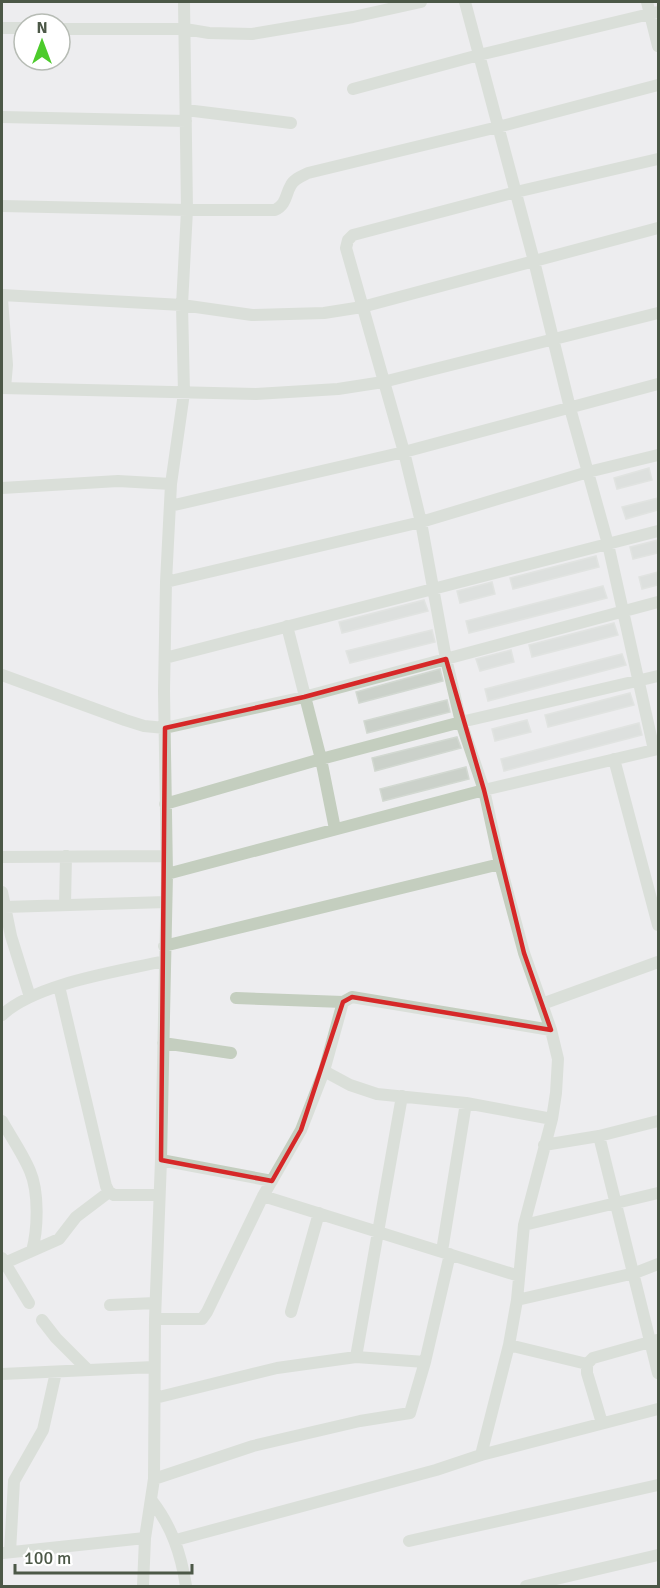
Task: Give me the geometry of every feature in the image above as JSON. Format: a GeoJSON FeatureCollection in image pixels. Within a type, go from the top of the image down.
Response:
{"type":"FeatureCollection","features":[{"type":"Feature","properties":{"kind":"street"},"geometry":{"type":"LineString","coordinates":[[142,1587],[145,1538],[154,1479],[155,1302],[161,1160],[167,874],[166,582],[171,484],[184,393],[182,305],[187,210],[184,2]]}},
{"type":"Feature","properties":{"kind":"street"},"geometry":{"type":"LineString","coordinates":[[72,28],[185,29],[210,33],[252,34],[353,17],[421,2]]}},
{"type":"Feature","properties":{"kind":"street"},"geometry":{"type":"LineString","coordinates":[[167,874],[484,790],[656,749],[638,682],[608,544],[570,408],[534,261],[465,2]]}},
{"type":"Feature","properties":{"kind":"street"},"geometry":{"type":"LineString","coordinates":[[647,2],[654,13],[658,46]]}},
{"type":"Feature","properties":{"kind":"street"},"geometry":{"type":"LineString","coordinates":[[353,89],[654,13]]}},
{"type":"Feature","properties":{"kind":"street"},"geometry":{"type":"LineString","coordinates":[[2,206],[275,210],[285,201],[291,183],[308,173],[658,85]]}},
{"type":"Feature","properties":{"kind":"street"},"geometry":{"type":"LineString","coordinates":[[2,117],[186,116],[291,123]]}},
{"type":"Feature","properties":{"kind":"street"},"geometry":{"type":"LineString","coordinates":[[482,1455],[509,1345],[517,1300],[524,1225],[552,1119],[558,1059],[552,1030],[524,953],[500,864],[484,790],[461,722],[446,659],[421,522],[404,452],[346,248],[348,240],[353,235],[516,192],[658,159]]}},
{"type":"Feature","properties":{"kind":"street"},"geometry":{"type":"LineString","coordinates":[[658,228],[362,307],[324,313],[252,315],[182,305],[2,297],[7,365],[3,388],[256,394],[339,389],[384,382],[658,313]]}},
{"type":"Feature","properties":{"kind":"street"},"geometry":{"type":"LineString","coordinates":[[170,506],[404,452],[658,384]]}},
{"type":"Feature","properties":{"kind":"street"},"geometry":{"type":"LineString","coordinates":[[166,582],[421,522],[588,472],[658,455]]}},
{"type":"Feature","properties":{"kind":"street"},"geometry":{"type":"LineString","coordinates":[[2,488],[118,481],[171,484]]}},
{"type":"Feature","properties":{"kind":"street"},"geometry":{"type":"LineString","coordinates":[[165,658],[658,531]]}},
{"type":"Feature","properties":{"kind":"street"},"geometry":{"type":"LineString","coordinates":[[2,675],[125,720],[144,726],[165,728],[304,697],[658,602]]}},
{"type":"Feature","properties":{"kind":"street"},"geometry":{"type":"LineString","coordinates":[[287,626],[321,759],[335,829]]}},
{"type":"Feature","properties":{"kind":"street"},"geometry":{"type":"LineString","coordinates":[[165,804],[461,722],[658,676]]}},
{"type":"Feature","properties":{"kind":"street"},"geometry":{"type":"LineString","coordinates":[[614,759],[658,925]]}},
{"type":"Feature","properties":{"kind":"street"},"geometry":{"type":"LineString","coordinates":[[65,905],[66,856]]}},
{"type":"Feature","properties":{"kind":"street"},"geometry":{"type":"LineString","coordinates":[[2,857],[166,856]]}},
{"type":"Feature","properties":{"kind":"street"},"geometry":{"type":"LineString","coordinates":[[164,946],[500,864]]}},
{"type":"Feature","properties":{"kind":"street"},"geometry":{"type":"LineString","coordinates":[[2,892],[6,936],[30,997]]}},
{"type":"Feature","properties":{"kind":"street"},"geometry":{"type":"LineString","coordinates":[[5,907],[166,902]]}},
{"type":"Feature","properties":{"kind":"street"},"geometry":{"type":"LineString","coordinates":[[3,1012],[30,997],[59,986],[164,961]]}},
{"type":"Feature","properties":{"kind":"street"},"geometry":{"type":"LineString","coordinates":[[542,1004],[658,962]]}},
{"type":"Feature","properties":{"kind":"street"},"geometry":{"type":"LineString","coordinates":[[59,986],[109,1192],[114,1195],[159,1195]]}},
{"type":"Feature","properties":{"kind":"street"},"geometry":{"type":"LineString","coordinates":[[236,998],[343,1002],[352,997],[361,997],[552,1030]]}},
{"type":"Feature","properties":{"kind":"street"},"geometry":{"type":"LineString","coordinates":[[155,1319],[202,1318],[207,1312],[263,1196],[301,1130],[324,1071],[343,1002]]}},
{"type":"Feature","properties":{"kind":"street"},"geometry":{"type":"LineString","coordinates":[[163,1043],[231,1053]]}},
{"type":"Feature","properties":{"kind":"street"},"geometry":{"type":"LineString","coordinates":[[324,1071],[364,1091],[466,1104],[552,1119]]}},
{"type":"Feature","properties":{"kind":"street"},"geometry":{"type":"LineString","coordinates":[[356,1357],[402,1096]]}},
{"type":"Feature","properties":{"kind":"street"},"geometry":{"type":"LineString","coordinates":[[154,1479],[253,1446],[360,1421],[410,1413],[425,1362],[446,1253],[466,1104]]}},
{"type":"Feature","properties":{"kind":"street"},"geometry":{"type":"LineString","coordinates":[[2,1121],[31,1172],[37,1234],[32,1251]]}},
{"type":"Feature","properties":{"kind":"street"},"geometry":{"type":"LineString","coordinates":[[544,1145],[599,1136],[658,1121]]}},
{"type":"Feature","properties":{"kind":"street"},"geometry":{"type":"LineString","coordinates":[[599,1136],[615,1204],[655,1340],[658,1373]]}},
{"type":"Feature","properties":{"kind":"street"},"geometry":{"type":"LineString","coordinates":[[161,1160],[272,1180]]}},
{"type":"Feature","properties":{"kind":"street"},"geometry":{"type":"LineString","coordinates":[[29,1303],[4,1259],[32,1251],[59,1239],[76,1217],[109,1192]]}},
{"type":"Feature","properties":{"kind":"street"},"geometry":{"type":"LineString","coordinates":[[524,1225],[658,1193]]}},
{"type":"Feature","properties":{"kind":"street"},"geometry":{"type":"LineString","coordinates":[[263,1196],[519,1276]]}},
{"type":"Feature","properties":{"kind":"street"},"geometry":{"type":"LineString","coordinates":[[291,1312],[318,1213]]}},
{"type":"Feature","properties":{"kind":"street"},"geometry":{"type":"LineString","coordinates":[[517,1300],[635,1273],[658,1264]]}},
{"type":"Feature","properties":{"kind":"street"},"geometry":{"type":"LineString","coordinates":[[110,1305],[155,1302]]}},
{"type":"Feature","properties":{"kind":"street"},"geometry":{"type":"LineString","coordinates":[[42,1320],[56,1338],[88,1370]]}},
{"type":"Feature","properties":{"kind":"street"},"geometry":{"type":"LineString","coordinates":[[602,1423],[587,1373],[587,1364],[593,1358],[655,1340]]}},
{"type":"Feature","properties":{"kind":"street"},"geometry":{"type":"LineString","coordinates":[[509,1345],[587,1364]]}},
{"type":"Feature","properties":{"kind":"street"},"geometry":{"type":"LineString","coordinates":[[155,1398],[277,1368],[356,1357],[425,1362]]}},
{"type":"Feature","properties":{"kind":"street"},"geometry":{"type":"LineString","coordinates":[[2,1374],[154,1368]]}},
{"type":"Feature","properties":{"kind":"street"},"geometry":{"type":"LineString","coordinates":[[56,1372],[43,1430],[14,1481],[6,1552],[145,1538]]}},
{"type":"Feature","properties":{"kind":"street"},"geometry":{"type":"LineString","coordinates":[[176,1540],[658,1409]]}},
{"type":"Feature","properties":{"kind":"street"},"geometry":{"type":"LineString","coordinates":[[409,1541],[658,1485]]}},
{"type":"Feature","properties":{"kind":"street"},"geometry":{"type":"LineString","coordinates":[[152,1501],[165,1517],[176,1540],[186,1587]]}},
{"type":"Feature","properties":{"kind":"street"},"geometry":{"type":"LineString","coordinates":[[526,1587],[658,1555]]}},
{"type":"Feature","properties":{"kind":"highlighted area"},"geometry":{"type":"Polygon","coordinates":[[[446,659],[484,790],[524,953],[551,1030],[352,997],[343,1002],[301,1130],[272,1181],[161,1160],[165,728],[304,697],[446,659]]]}},
{"type":"Feature","properties":{"kind":"building"},"geometry":{"type":"Polygon","coordinates":[[[649,468],[652,480],[617,489],[614,478],[649,468]]]}},
{"type":"Feature","properties":{"kind":"building"},"geometry":{"type":"Polygon","coordinates":[[[658,498],[658,510],[626,519],[622,507],[658,498]]]}},
{"type":"Feature","properties":{"kind":"building"},"geometry":{"type":"Polygon","coordinates":[[[658,540],[658,553],[633,559],[630,547],[658,540]]]}},
{"type":"Feature","properties":{"kind":"building"},"geometry":{"type":"Polygon","coordinates":[[[596,556],[599,567],[513,589],[510,578],[596,556]]]}},
{"type":"Feature","properties":{"kind":"building"},"geometry":{"type":"Polygon","coordinates":[[[658,572],[658,585],[642,589],[639,577],[658,572]]]}},
{"type":"Feature","properties":{"kind":"building"},"geometry":{"type":"Polygon","coordinates":[[[492,582],[495,594],[460,603],[457,591],[492,582]]]}},
{"type":"Feature","properties":{"kind":"building"},"geometry":{"type":"Polygon","coordinates":[[[603,586],[607,598],[469,633],[466,621],[603,586]]]}},
{"type":"Feature","properties":{"kind":"building"},"geometry":{"type":"Polygon","coordinates":[[[424,600],[428,611],[342,633],[339,622],[424,600]]]}},
{"type":"Feature","properties":{"kind":"building"},"geometry":{"type":"Polygon","coordinates":[[[614,623],[618,635],[532,657],[529,645],[614,623]]]}},
{"type":"Feature","properties":{"kind":"building"},"geometry":{"type":"Polygon","coordinates":[[[432,630],[435,642],[350,663],[346,651],[432,630]]]}},
{"type":"Feature","properties":{"kind":"building"},"geometry":{"type":"Polygon","coordinates":[[[511,650],[514,662],[480,671],[476,659],[511,650]]]}},
{"type":"Feature","properties":{"kind":"building"},"geometry":{"type":"Polygon","coordinates":[[[622,654],[626,665],[488,701],[485,689],[622,654]]]}},
{"type":"Feature","properties":{"kind":"building"},"geometry":{"type":"Polygon","coordinates":[[[440,669],[443,681],[359,703],[356,692],[440,669]]]}},
{"type":"Feature","properties":{"kind":"building"},"geometry":{"type":"Polygon","coordinates":[[[630,693],[634,705],[548,727],[545,715],[630,693]]]}},
{"type":"Feature","properties":{"kind":"building"},"geometry":{"type":"Polygon","coordinates":[[[447,700],[450,712],[367,733],[364,721],[447,700]]]}},
{"type":"Feature","properties":{"kind":"building"},"geometry":{"type":"Polygon","coordinates":[[[527,720],[531,732],[495,741],[492,729],[527,720]]]}},
{"type":"Feature","properties":{"kind":"building"},"geometry":{"type":"Polygon","coordinates":[[[639,723],[642,735],[504,771],[501,759],[639,723]]]}},
{"type":"Feature","properties":{"kind":"building"},"geometry":{"type":"Polygon","coordinates":[[[457,737],[461,748],[375,771],[372,758],[457,737]]]}},
{"type":"Feature","properties":{"kind":"building"},"geometry":{"type":"Polygon","coordinates":[[[466,767],[469,779],[383,801],[380,789],[466,767]]]}}]}
